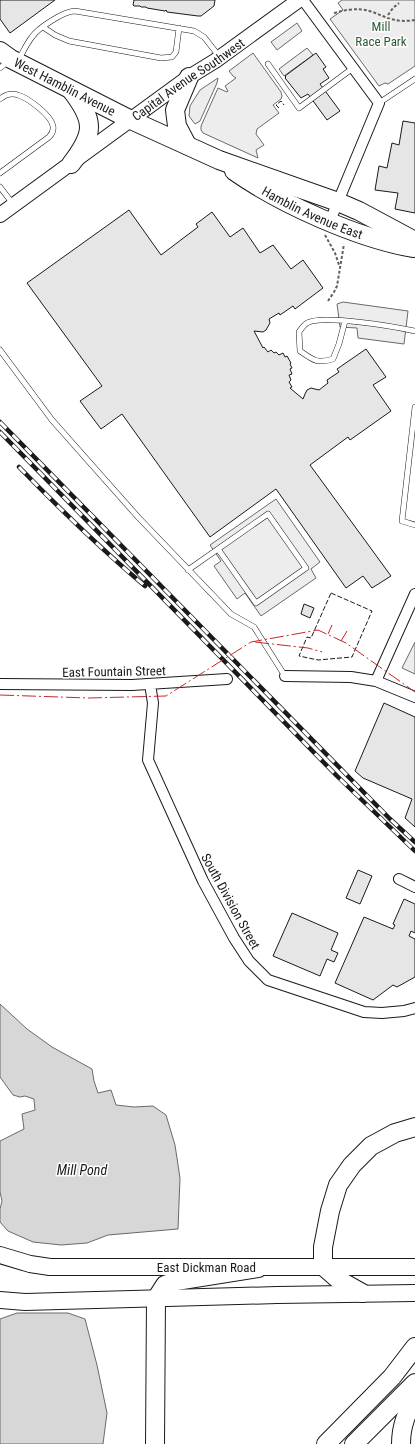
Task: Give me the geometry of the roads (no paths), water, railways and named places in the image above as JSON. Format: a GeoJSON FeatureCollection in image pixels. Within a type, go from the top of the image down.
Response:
{"type":"FeatureCollection","features":[{"type":"Feature","properties":{"kind":"highway","name":"West Hamblin Avenue"},"geometry":{"type":"LineString","coordinates":[[7,60],[69,88],[131,120]]}},
{"type":"Feature","properties":{"kind":"highway"},"geometry":{"type":"LineString","coordinates":[[187,145],[177,126],[175,110],[189,77]]}},
{"type":"Feature","properties":{"kind":"highway"},"geometry":{"type":"LineString","coordinates":[[69,88],[88,115],[90,128],[87,140],[82,150],[71,164]]}},
{"type":"Feature","properties":{"kind":"highway","name":"Hamblin Avenue East"},"geometry":{"type":"LineString","coordinates":[[131,120],[219,160],[338,202],[359,211],[415,241]]}},
{"type":"Feature","properties":{"kind":"highway","name":"Hamblin Avenue East"},"geometry":{"type":"LineString","coordinates":[[219,160],[254,185],[307,211],[326,227],[349,229],[401,246],[415,248]]}},
{"type":"Feature","properties":{"kind":"highway"},"geometry":{"type":"LineString","coordinates":[[362,1293],[339,1280],[323,1266],[323,1247],[330,1211],[338,1186],[352,1165],[371,1146],[395,1133],[415,1127]]}},
{"type":"Feature","properties":{"kind":"highway"},"geometry":{"type":"LineString","coordinates":[[155,1444],[156,1299],[165,1285],[176,1280],[258,1268]]}},
{"type":"Feature","properties":{"kind":"highway"},"geometry":{"type":"LineString","coordinates":[[326,1444],[392,1378],[415,1348]]}},
{"type":"Feature","properties":{"kind":"highway"},"geometry":{"type":"LineString","coordinates":[[354,1444],[415,1383]]}},
{"type":"Feature","properties":{"kind":"highway"},"geometry":{"type":"LineString","coordinates":[[401,1444],[401,1435],[405,1417],[415,1397]]}},
{"type":"Feature","properties":{"kind":"main road","name":"East Dickman Road"},"geometry":{"type":"LineString","coordinates":[[0,1255],[30,1264],[50,1267],[415,1267]]}},
{"type":"Feature","properties":{"kind":"main road"},"geometry":{"type":"LineString","coordinates":[[0,1300],[26,1302],[362,1293],[415,1293]]}},
{"type":"Feature","properties":{"kind":"street","name":"Capital Avenue Southwest"},"geometry":{"type":"LineString","coordinates":[[0,215],[189,77],[220,57],[298,0]]}},
{"type":"Feature","properties":{"kind":"street"},"geometry":{"type":"LineString","coordinates":[[303,0],[379,103],[338,202],[326,227]]}},
{"type":"Feature","properties":{"kind":"street"},"geometry":{"type":"LineString","coordinates":[[376,681],[415,594]]}},
{"type":"Feature","properties":{"kind":"street"},"geometry":{"type":"LineString","coordinates":[[285,676],[351,677],[376,681],[415,697]]}},
{"type":"Feature","properties":{"kind":"street","name":"East Fountain Street"},"geometry":{"type":"LineString","coordinates":[[0,684],[150,684],[227,679]]}},
{"type":"Feature","properties":{"kind":"street","name":"South Division Street"},"geometry":{"type":"LineString","coordinates":[[150,684],[153,703],[148,760],[203,881],[234,938],[249,961],[268,980],[364,1012],[382,1013],[404,1011],[415,1008]]}},
{"type":"Feature","properties":{"kind":"street"},"geometry":{"type":"LineString","coordinates":[[399,879],[415,888]]}},
{"type":"Feature","properties":{"kind":"lane"},"geometry":{"type":"LineString","coordinates":[[7,60],[43,27],[65,13],[75,11],[179,28],[199,33],[220,57]]}},
{"type":"Feature","properties":{"kind":"lane"},"geometry":{"type":"LineString","coordinates":[[43,27],[55,36],[69,41],[161,58],[172,57],[176,52],[179,28]]}},
{"type":"Feature","properties":{"kind":"lane"},"geometry":{"type":"LineString","coordinates":[[268,64],[299,108],[352,68]]}},
{"type":"Feature","properties":{"kind":"lane"},"geometry":{"type":"LineString","coordinates":[[379,103],[415,79]]}},
{"type":"Feature","properties":{"kind":"lane"},"geometry":{"type":"LineString","coordinates":[[0,98],[10,94],[27,99],[50,119],[53,128],[52,134],[49,137],[0,173]]}},
{"type":"Feature","properties":{"kind":"lane"},"geometry":{"type":"LineString","coordinates":[[0,187],[14,205]]}},
{"type":"Feature","properties":{"kind":"lane"},"geometry":{"type":"LineString","coordinates":[[345,321],[339,344],[333,359],[323,362],[313,359],[300,351],[299,332],[308,322],[327,319],[345,321],[415,331]]}},
{"type":"Feature","properties":{"kind":"lane"},"geometry":{"type":"LineString","coordinates":[[0,350],[52,420],[138,517],[231,614],[254,626],[285,676]]}},
{"type":"Feature","properties":{"kind":"lane"},"geometry":{"type":"LineString","coordinates":[[415,407],[402,521],[415,525]]}},
{"type":"Feature","properties":{"kind":"lane"},"geometry":{"type":"LineString","coordinates":[[188,570],[218,549],[268,514],[306,568],[256,603],[218,549]]}},
{"type":"Feature","properties":{"kind":"water","name":"Mill Pond"},"geometry":{"type":"Polygon","coordinates":[[[0,1004],[27,1029],[52,1047],[92,1069],[98,1093],[111,1090],[116,1105],[134,1107],[153,1106],[166,1115],[175,1145],[180,1178],[178,1229],[108,1235],[87,1243],[61,1245],[33,1242],[8,1231],[0,1222],[0,1209],[2,1201],[0,1192],[0,1141],[24,1129],[22,1114],[35,1110],[34,1099],[25,1096],[20,1097],[13,1095],[0,1077],[0,1004]]]}},
{"type":"Feature","properties":{"kind":"water"},"geometry":{"type":"Polygon","coordinates":[[[17,1313],[68,1313],[85,1319],[97,1365],[107,1413],[103,1444],[0,1444],[0,1319],[17,1313]]]}},
{"type":"Feature","properties":{"kind":"railway"},"geometry":{"type":"LineString","coordinates":[[0,422],[390,819],[415,842]]}},
{"type":"Feature","properties":{"kind":"railway"},"geometry":{"type":"LineString","coordinates":[[0,432],[337,776],[415,851]]}},
{"type":"Feature","properties":{"kind":"railway"},"geometry":{"type":"LineString","coordinates":[[19,467],[81,528],[145,586]]}},
{"type":"Feature","properties":{"kind":"park label","name":"Mill Race Park"},"geometry":{"type":"Point","coordinates":[381,34]}}]}
